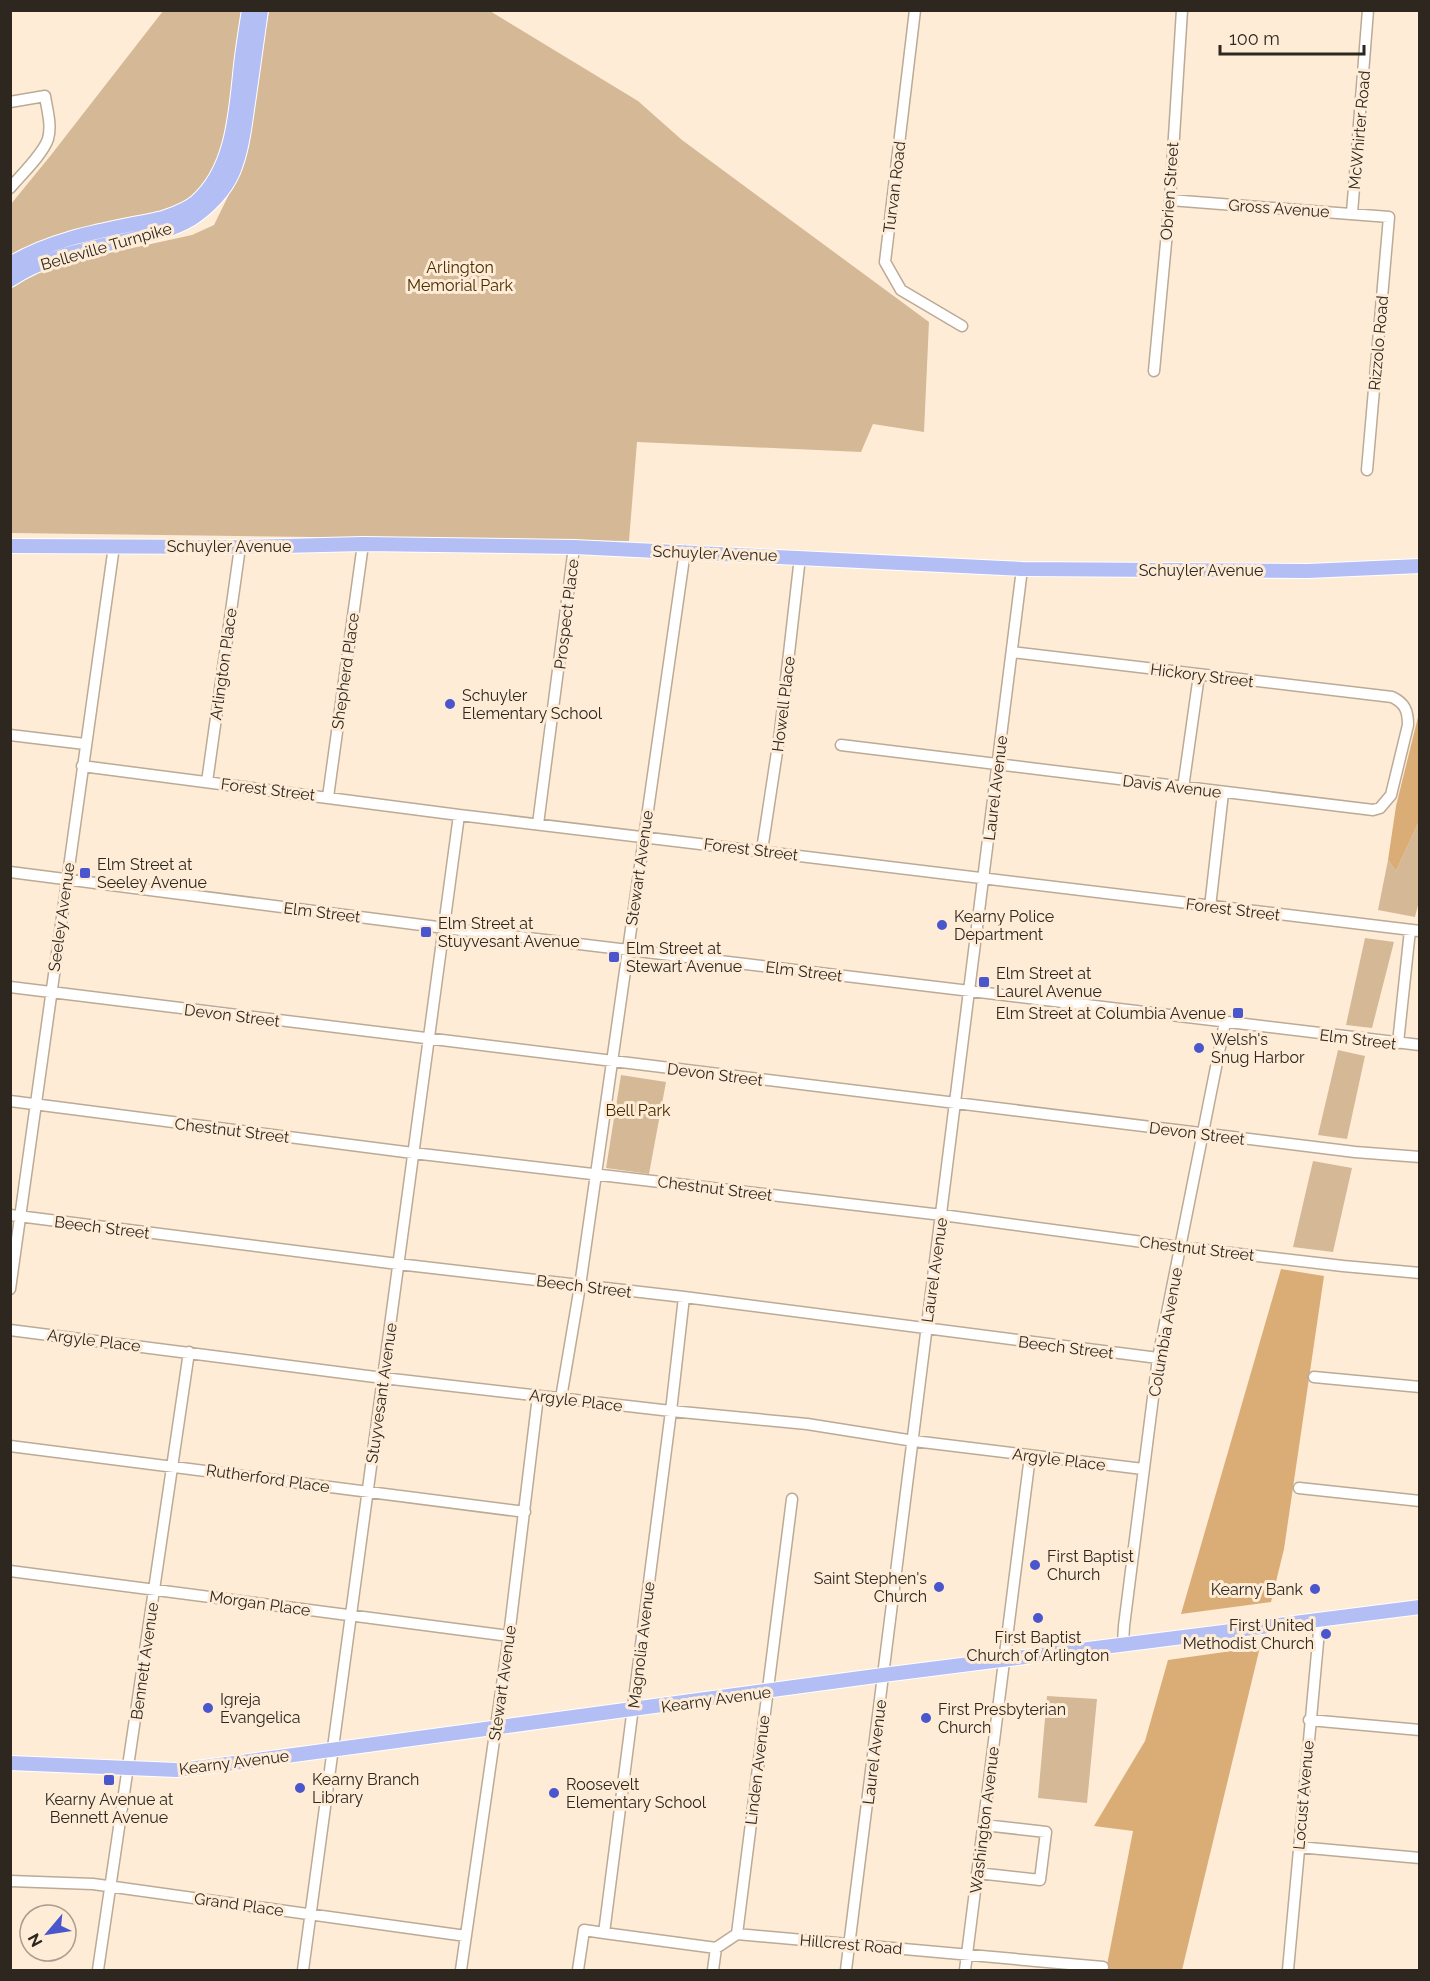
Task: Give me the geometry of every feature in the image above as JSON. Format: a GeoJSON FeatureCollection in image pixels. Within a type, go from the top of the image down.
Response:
{"type":"FeatureCollection","features":[{"type":"Feature","properties":{"kind":"main road","name":"Belleville Turnpike"},"geometry":{"type":"LineString","coordinates":[[10,264],[38,249],[61,241],[163,218],[196,202],[215,177],[230,142],[249,10]]}},
{"type":"Feature","properties":{"kind":"main road","name":"Belleville Turnpike"},"geometry":{"type":"LineString","coordinates":[[10,279],[26,269],[50,260],[175,227],[207,207],[221,191],[233,172],[236,162],[244,132],[261,10]]}},
{"type":"Feature","properties":{"kind":"main road","name":"Schuyler Avenue"},"geometry":{"type":"LineString","coordinates":[[10,546],[240,547],[363,544],[574,547],[1022,569],[1308,570],[1419,566]]}},
{"type":"Feature","properties":{"kind":"main road","name":"Kearny Avenue"},"geometry":{"type":"LineString","coordinates":[[10,1763],[176,1770],[195,1768],[883,1675],[1419,1607]]}},
{"type":"Feature","properties":{"kind":"street","name":"Turvan Road"},"geometry":{"type":"LineString","coordinates":[[915,10],[885,262],[901,290],[962,326]]}},
{"type":"Feature","properties":{"kind":"street","name":"Obrien Street"},"geometry":{"type":"LineString","coordinates":[[1154,371],[1170,200],[1182,10]]}},
{"type":"Feature","properties":{"kind":"street","name":"McWhirter Road"},"geometry":{"type":"LineString","coordinates":[[1352,213],[1368,10]]}},
{"type":"Feature","properties":{"kind":"street"},"geometry":{"type":"LineString","coordinates":[[10,102],[45,96],[48,115],[48,139],[10,188]]}},
{"type":"Feature","properties":{"kind":"street","name":"Gross Avenue"},"geometry":{"type":"LineString","coordinates":[[1170,200],[1389,217]]}},
{"type":"Feature","properties":{"kind":"street","name":"Rizzolo Road"},"geometry":{"type":"LineString","coordinates":[[1367,470],[1389,217]]}},
{"type":"Feature","properties":{"kind":"street","name":"Shepherd Place"},"geometry":{"type":"LineString","coordinates":[[327,797],[363,544]]}},
{"type":"Feature","properties":{"kind":"street","name":"Seeley Avenue"},"geometry":{"type":"LineString","coordinates":[[10,1289],[16,1216],[36,1105],[114,546]]}},
{"type":"Feature","properties":{"kind":"street","name":"Arlington Place"},"geometry":{"type":"LineString","coordinates":[[207,782],[240,547]]}},
{"type":"Feature","properties":{"kind":"street","name":"Prospect Place"},"geometry":{"type":"LineString","coordinates":[[538,824],[574,547]]}},
{"type":"Feature","properties":{"kind":"street","name":"Stewart Avenue"},"geometry":{"type":"LineString","coordinates":[[561,1398],[580,1286],[685,551]]}},
{"type":"Feature","properties":{"kind":"street","name":"Howell Place"},"geometry":{"type":"LineString","coordinates":[[762,850],[780,732],[800,557]]}},
{"type":"Feature","properties":{"kind":"street","name":"Laurel Avenue"},"geometry":{"type":"LineString","coordinates":[[846,1971],[1022,569]]}},
{"type":"Feature","properties":{"kind":"street","name":"Hickory Street"},"geometry":{"type":"LineString","coordinates":[[1012,652],[1392,697]]}},
{"type":"Feature","properties":{"kind":"street"},"geometry":{"type":"LineString","coordinates":[[1183,788],[1199,675]]}},
{"type":"Feature","properties":{"kind":"street","name":"Davis Avenue"},"geometry":{"type":"LineString","coordinates":[[840,745],[1373,810],[1380,808],[1391,795],[1408,725],[1408,714],[1405,707],[1392,697]]}},
{"type":"Feature","properties":{"kind":"street"},"geometry":{"type":"LineString","coordinates":[[10,735],[85,744]]}},
{"type":"Feature","properties":{"kind":"street","name":"Forest Street"},"geometry":{"type":"LineString","coordinates":[[82,766],[459,815],[1415,931]]}},
{"type":"Feature","properties":{"kind":"street"},"geometry":{"type":"LineString","coordinates":[[1210,906],[1223,793]]}},
{"type":"Feature","properties":{"kind":"street","name":"Stuyvesant Avenue"},"geometry":{"type":"LineString","coordinates":[[303,1971],[459,815]]}},
{"type":"Feature","properties":{"kind":"street","name":"Elm Street"},"geometry":{"type":"LineString","coordinates":[[10,872],[445,928],[1419,1045]]}},
{"type":"Feature","properties":{"kind":"street"},"geometry":{"type":"LineString","coordinates":[[1398,1043],[1415,931]]}},
{"type":"Feature","properties":{"kind":"street","name":"Devon Street"},"geometry":{"type":"LineString","coordinates":[[10,987],[1203,1134],[1355,1152],[1419,1157]]}},
{"type":"Feature","properties":{"kind":"street","name":"Columbia Avenue"},"geometry":{"type":"LineString","coordinates":[[1123,1644],[1158,1358],[1225,1022]]}},
{"type":"Feature","properties":{"kind":"street","name":"Chestnut Street"},"geometry":{"type":"LineString","coordinates":[[10,1101],[413,1153],[942,1215],[1343,1266],[1419,1273]]}},
{"type":"Feature","properties":{"kind":"street","name":"Beech Street"},"geometry":{"type":"LineString","coordinates":[[16,1216],[684,1297],[1158,1358]]}},
{"type":"Feature","properties":{"kind":"street","name":"Magnolia Avenue"},"geometry":{"type":"LineString","coordinates":[[604,1933],[684,1297]]}},
{"type":"Feature","properties":{"kind":"street","name":"Argyle Place"},"geometry":{"type":"LineString","coordinates":[[10,1330],[383,1378],[807,1424],[914,1441],[1143,1469]]}},
{"type":"Feature","properties":{"kind":"street","name":"Bennett Avenue"},"geometry":{"type":"LineString","coordinates":[[98,1971],[189,1352]]}},
{"type":"Feature","properties":{"kind":"street"},"geometry":{"type":"LineString","coordinates":[[1314,1377],[1419,1387]]}},
{"type":"Feature","properties":{"kind":"street","name":"Stewart Avenue"},"geometry":{"type":"LineString","coordinates":[[461,1971],[509,1636],[538,1396]]}},
{"type":"Feature","properties":{"kind":"street","name":"Rutherford Place"},"geometry":{"type":"LineString","coordinates":[[10,1446],[525,1512]]}},
{"type":"Feature","properties":{"kind":"street","name":"Washington Avenue"},"geometry":{"type":"LineString","coordinates":[[965,1971],[1030,1456]]}},
{"type":"Feature","properties":{"kind":"street"},"geometry":{"type":"LineString","coordinates":[[1299,1488],[1419,1501]]}},
{"type":"Feature","properties":{"kind":"street","name":"Linden Avenue"},"geometry":{"type":"LineString","coordinates":[[737,1934],[792,1499]]}},
{"type":"Feature","properties":{"kind":"street","name":"Morgan Place"},"geometry":{"type":"LineString","coordinates":[[10,1571],[509,1636]]}},
{"type":"Feature","properties":{"kind":"street","name":"Locust Avenue"},"geometry":{"type":"LineString","coordinates":[[1287,1971],[1320,1620]]}},
{"type":"Feature","properties":{"kind":"street"},"geometry":{"type":"LineString","coordinates":[[1310,1720],[1419,1730]]}},
{"type":"Feature","properties":{"kind":"street"},"geometry":{"type":"LineString","coordinates":[[977,1873],[1040,1880],[1046,1832],[984,1825]]}},
{"type":"Feature","properties":{"kind":"street"},"geometry":{"type":"LineString","coordinates":[[1298,1847],[1419,1857]]}},
{"type":"Feature","properties":{"kind":"street","name":"Grand Place"},"geometry":{"type":"LineString","coordinates":[[10,1881],[109,1886],[466,1936]]}},
{"type":"Feature","properties":{"kind":"street"},"geometry":{"type":"LineString","coordinates":[[578,1971],[584,1930],[716,1948],[737,1934]]}},
{"type":"Feature","properties":{"kind":"street","name":"Hillcrest Road"},"geometry":{"type":"LineString","coordinates":[[737,1934],[1103,1967]]}},
{"type":"Feature","properties":{"kind":"street"},"geometry":{"type":"LineString","coordinates":[[713,1971],[716,1948]]}},
{"type":"Feature","properties":{"kind":"green space"},"geometry":{"type":"Polygon","coordinates":[[[163,11],[244,11],[228,122],[219,157],[209,176],[196,194],[175,209],[11,259],[11,204],[163,11]]]}},
{"type":"Feature","properties":{"kind":"green space","name":"Arlington Memorial Park"},"geometry":{"type":"Polygon","coordinates":[[[269,11],[490,11],[638,101],[682,140],[929,322],[924,432],[873,424],[861,452],[637,442],[629,541],[11,533],[10,287],[26,276],[50,266],[192,235],[214,225],[237,178],[249,128],[269,11]]]}},
{"type":"Feature","properties":{"kind":"green space"},"geometry":{"type":"Polygon","coordinates":[[[1419,821],[1419,901],[1415,917],[1378,910],[1388,860],[1396,871],[1419,821]]]}},
{"type":"Feature","properties":{"kind":"green space"},"geometry":{"type":"Polygon","coordinates":[[[1365,938],[1394,942],[1372,1028],[1346,1025],[1365,938]]]}},
{"type":"Feature","properties":{"kind":"green space"},"geometry":{"type":"Polygon","coordinates":[[[1338,1050],[1365,1056],[1347,1139],[1318,1135],[1338,1050]]]}},
{"type":"Feature","properties":{"kind":"green space","name":"Bell Park"},"geometry":{"type":"Polygon","coordinates":[[[621,1075],[666,1082],[649,1174],[606,1168],[621,1075]]]}},
{"type":"Feature","properties":{"kind":"green space"},"geometry":{"type":"Polygon","coordinates":[[[1313,1161],[1352,1168],[1333,1252],[1293,1247],[1313,1161]]]}},
{"type":"Feature","properties":{"kind":"green space"},"geometry":{"type":"Polygon","coordinates":[[[1047,1696],[1097,1699],[1087,1803],[1038,1798],[1047,1696]]]}},
{"type":"Feature","properties":{"kind":"shaded area"},"geometry":{"type":"Polygon","coordinates":[[[1419,713],[1419,821],[1396,871],[1388,860],[1396,806],[1419,713]]]}},
{"type":"Feature","properties":{"kind":"shaded area"},"geometry":{"type":"Polygon","coordinates":[[[1281,1269],[1324,1276],[1284,1549],[1271,1602],[1181,1614],[1281,1269]]]}},
{"type":"Feature","properties":{"kind":"shaded area"},"geometry":{"type":"Polygon","coordinates":[[[1260,1647],[1182,1970],[1106,1970],[1133,1831],[1094,1826],[1145,1741],[1168,1660],[1260,1647]]]}},
{"type":"Feature","properties":{"kind":"place","name":"Schuyler Elementary School"},"geometry":{"type":"Point","coordinates":[450,704]}},
{"type":"Feature","properties":{"kind":"place","name":"Elm Street at Seeley Avenue"},"geometry":{"type":"Point","coordinates":[85,873]}},
{"type":"Feature","properties":{"kind":"place","name":"Kearny Police Department"},"geometry":{"type":"Point","coordinates":[942,925]}},
{"type":"Feature","properties":{"kind":"place","name":"Elm Street at Stuyvesant Avenue"},"geometry":{"type":"Point","coordinates":[426,932]}},
{"type":"Feature","properties":{"kind":"place","name":"Elm Street at Stewart Avenue"},"geometry":{"type":"Point","coordinates":[614,957]}},
{"type":"Feature","properties":{"kind":"place","name":"Elm Street at Laurel Avenue"},"geometry":{"type":"Point","coordinates":[984,982]}},
{"type":"Feature","properties":{"kind":"place","name":"Elm Street at Columbia Avenue"},"geometry":{"type":"Point","coordinates":[1238,1013]}},
{"type":"Feature","properties":{"kind":"place","name":"Welsh's Snug Harbor"},"geometry":{"type":"Point","coordinates":[1199,1048]}},
{"type":"Feature","properties":{"kind":"place","name":"First Baptist Church"},"geometry":{"type":"Point","coordinates":[1035,1565]}},
{"type":"Feature","properties":{"kind":"place","name":"Saint Stephen's Church"},"geometry":{"type":"Point","coordinates":[939,1587]}},
{"type":"Feature","properties":{"kind":"place","name":"Kearny Bank"},"geometry":{"type":"Point","coordinates":[1315,1589]}},
{"type":"Feature","properties":{"kind":"place","name":"First Baptist Church of Arlington"},"geometry":{"type":"Point","coordinates":[1038,1618]}},
{"type":"Feature","properties":{"kind":"place","name":"First United Methodist Church"},"geometry":{"type":"Point","coordinates":[1326,1634]}},
{"type":"Feature","properties":{"kind":"place","name":"Igreja Evangelica"},"geometry":{"type":"Point","coordinates":[208,1708]}},
{"type":"Feature","properties":{"kind":"place","name":"First Presbyterian Church"},"geometry":{"type":"Point","coordinates":[926,1718]}},
{"type":"Feature","properties":{"kind":"place","name":"Kearny Avenue at Bennett Avenue"},"geometry":{"type":"Point","coordinates":[109,1780]}},
{"type":"Feature","properties":{"kind":"place","name":"Kearny Branch Library"},"geometry":{"type":"Point","coordinates":[300,1788]}},
{"type":"Feature","properties":{"kind":"place","name":"Roosevelt Elementary School"},"geometry":{"type":"Point","coordinates":[554,1793]}}]}
